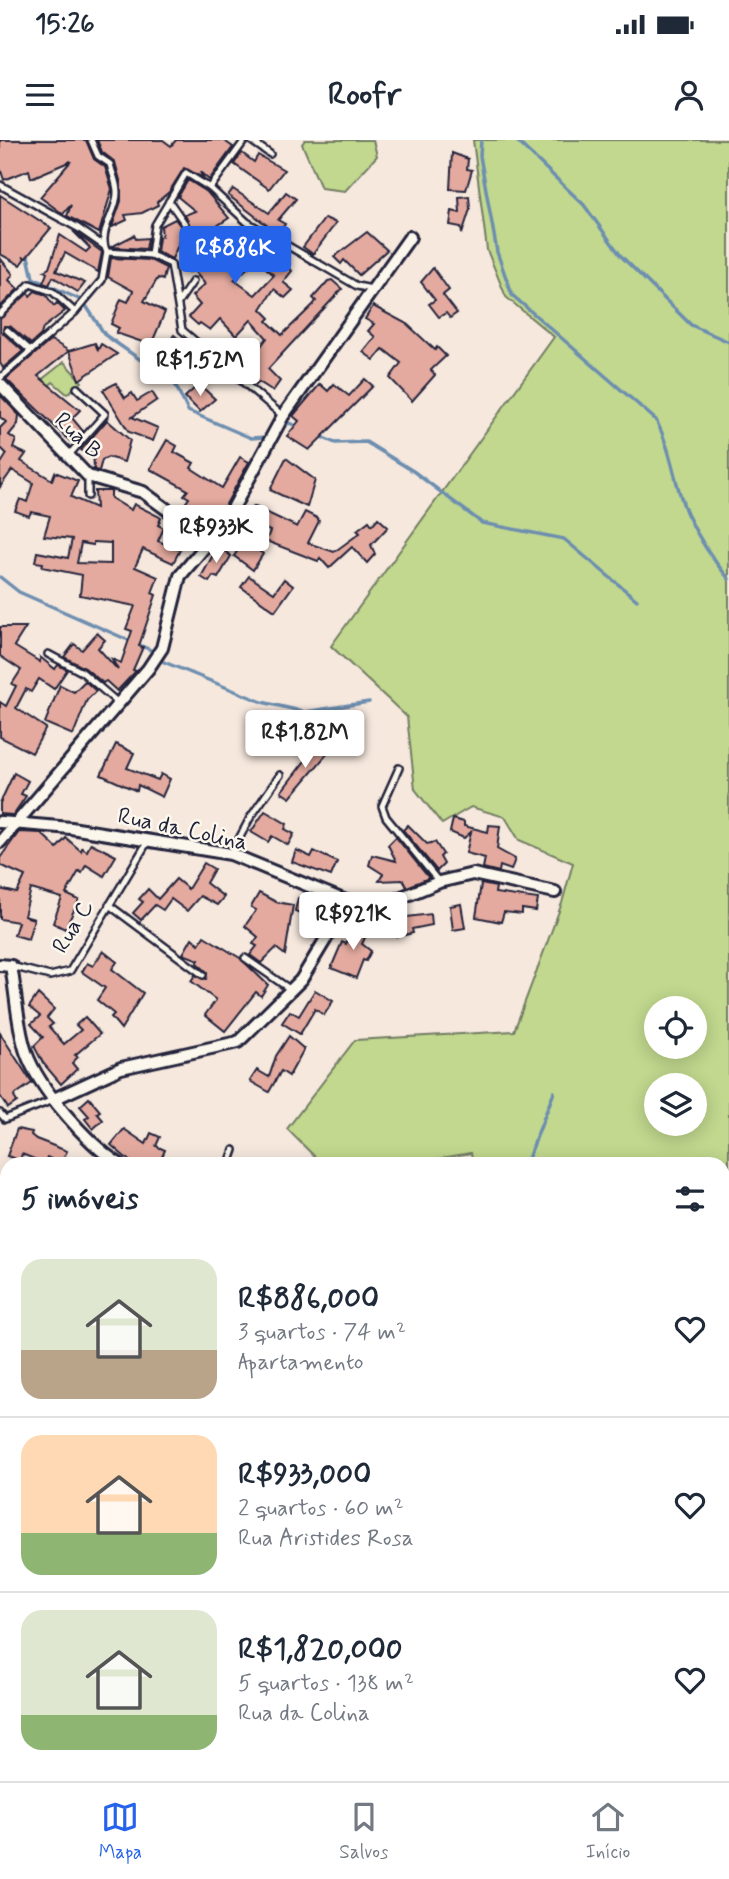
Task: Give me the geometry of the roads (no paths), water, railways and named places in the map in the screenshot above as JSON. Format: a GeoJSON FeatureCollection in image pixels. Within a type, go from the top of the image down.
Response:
{"type":"FeatureCollection","features":[{"type":"Feature","properties":{"kind":"street"},"geometry":{"type":"LineString","coordinates":[[0,842],[117,702],[148,669],[162,648],[180,576],[211,541],[246,488],[283,416],[375,290],[410,237]]}},
{"type":"Feature","properties":{"kind":"street","name":"Rua B"},"geometry":{"type":"LineString","coordinates":[[0,384],[88,476],[143,492],[211,541]]}},
{"type":"Feature","properties":{"kind":"street","name":"Rua da Colina"},"geometry":{"type":"LineString","coordinates":[[0,822],[71,828],[231,854],[348,902],[390,902],[439,882],[473,873],[555,891]]}},
{"type":"Feature","properties":{"kind":"street"},"geometry":{"type":"LineString","coordinates":[[54,1099],[121,1068],[237,1042],[301,980],[348,902]]}},
{"type":"Feature","properties":{"kind":"street"},"geometry":{"type":"LineString","coordinates":[[5,966],[26,1052],[54,1099],[109,1157]]}},
{"type":"Feature","properties":{"kind":"lane"},"geometry":{"type":"LineString","coordinates":[[0,378],[75,312],[102,280],[105,249],[118,193],[110,164],[98,156],[91,140]]}},
{"type":"Feature","properties":{"kind":"lane"},"geometry":{"type":"LineString","coordinates":[[210,188],[248,140],[270,154]]}},
{"type":"Feature","properties":{"kind":"lane"},"geometry":{"type":"LineString","coordinates":[[151,255],[155,225],[186,173],[210,188],[247,222],[356,286],[375,290]]}},
{"type":"Feature","properties":{"kind":"lane"},"geometry":{"type":"LineString","coordinates":[[0,185],[78,228],[105,249],[151,255],[171,264],[182,330],[283,416]]}},
{"type":"Feature","properties":{"kind":"lane"},"geometry":{"type":"LineString","coordinates":[[169,201],[185,224]]}},
{"type":"Feature","properties":{"kind":"lane"},"geometry":{"type":"LineString","coordinates":[[178,303],[192,281]]}},
{"type":"Feature","properties":{"kind":"lane"},"geometry":{"type":"LineString","coordinates":[[0,314],[30,284],[53,292],[75,312]]}},
{"type":"Feature","properties":{"kind":"lane"},"geometry":{"type":"LineString","coordinates":[[7,330],[31,351]]}},
{"type":"Feature","properties":{"kind":"lane"},"geometry":{"type":"LineString","coordinates":[[68,456],[105,414],[77,388]]}},
{"type":"Feature","properties":{"kind":"lane"},"geometry":{"type":"LineString","coordinates":[[88,476],[88,496]]}},
{"type":"Feature","properties":{"kind":"lane"},"geometry":{"type":"LineString","coordinates":[[48,654],[82,672],[117,702]]}},
{"type":"Feature","properties":{"kind":"lane"},"geometry":{"type":"LineString","coordinates":[[399,768],[382,806],[386,817],[439,882]]}},
{"type":"Feature","properties":{"kind":"lane"},"geometry":{"type":"LineString","coordinates":[[231,854],[250,818],[280,775]]}},
{"type":"Feature","properties":{"kind":"lane","name":"Rua C"},"geometry":{"type":"LineString","coordinates":[[5,966],[50,976],[70,971],[148,841]]}},
{"type":"Feature","properties":{"kind":"lane"},"geometry":{"type":"LineString","coordinates":[[109,905],[203,975]]}},
{"type":"Feature","properties":{"kind":"lane"},"geometry":{"type":"LineString","coordinates":[[244,958],[291,990]]}},
{"type":"Feature","properties":{"kind":"lane"},"geometry":{"type":"LineString","coordinates":[[0,1113],[5,1119],[54,1099]]}},
{"type":"Feature","properties":{"kind":"lane"},"geometry":{"type":"LineString","coordinates":[[232,1157],[234,1150]]}},
{"type":"Feature","properties":{"kind":"waterway"},"geometry":{"type":"LineString","coordinates":[[481,140],[480,156],[497,252],[512,295],[656,420],[687,514],[706,548],[729,579]]}},
{"type":"Feature","properties":{"kind":"waterway"},"geometry":{"type":"LineString","coordinates":[[516,140],[584,205],[621,256],[691,325],[729,342]]}},
{"type":"Feature","properties":{"kind":"waterway"},"geometry":{"type":"LineString","coordinates":[[27,252],[33,278],[83,301],[105,335],[175,384],[188,411],[251,438],[266,437]]}},
{"type":"Feature","properties":{"kind":"waterway"},"geometry":{"type":"LineString","coordinates":[[282,427],[289,423],[299,427]]}},
{"type":"Feature","properties":{"kind":"waterway"},"geometry":{"type":"LineString","coordinates":[[319,436],[335,443],[366,442],[413,471],[482,523],[564,539],[637,600]]}},
{"type":"Feature","properties":{"kind":"waterway"},"geometry":{"type":"LineString","coordinates":[[0,577],[19,592],[153,651]]}},
{"type":"Feature","properties":{"kind":"waterway"},"geometry":{"type":"LineString","coordinates":[[164,662],[262,702],[305,712],[369,702]]}},
{"type":"Feature","properties":{"kind":"waterway"},"geometry":{"type":"LineString","coordinates":[[529,1157],[554,1092]]}}]}
